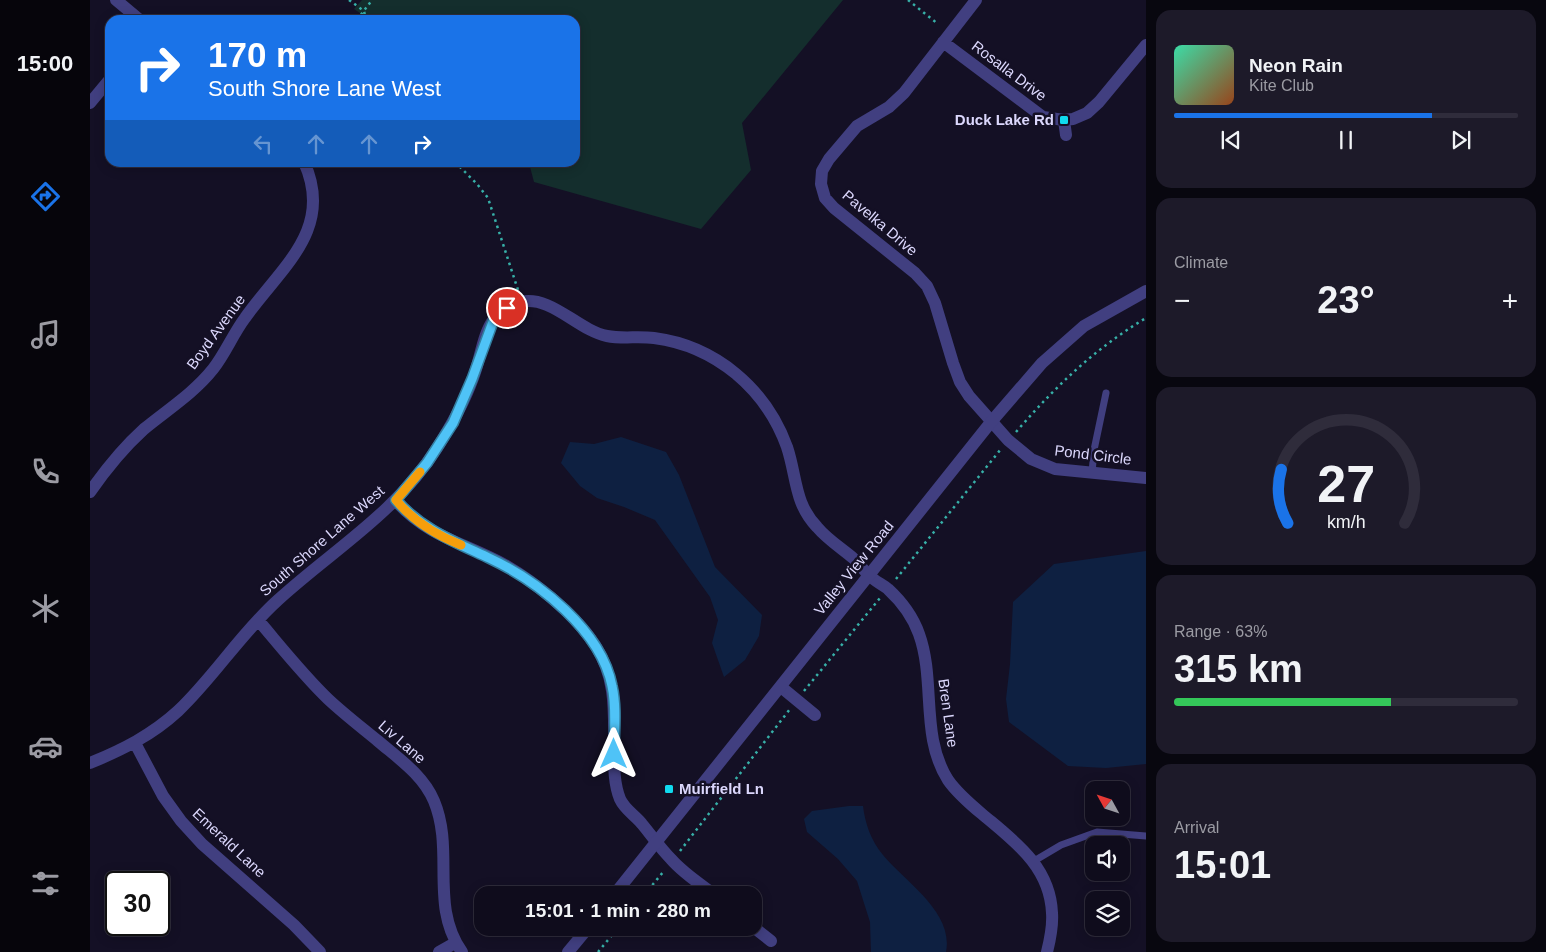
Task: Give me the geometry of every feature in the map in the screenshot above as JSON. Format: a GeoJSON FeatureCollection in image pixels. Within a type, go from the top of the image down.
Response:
{"type":"FeatureCollection","features":[{"type":"Feature","properties":{"kind":"street"},"geometry":{"type":"LineString","coordinates":[[116,0],[134,15]]}},
{"type":"Feature","properties":{"kind":"street","name":"Pavelka Drive"},"geometry":{"type":"LineString","coordinates":[[976,0],[904,93],[889,107],[857,126],[847,137],[822,171],[821,184],[825,198],[834,208],[914,273],[927,286],[935,303],[960,382],[969,396],[992,422]]}},
{"type":"Feature","properties":{"kind":"street","name":"Rosalla Drive"},"geometry":{"type":"LineString","coordinates":[[943,42],[1043,117],[1064,120],[1073,119],[1088,113],[1146,45]]}},
{"type":"Feature","properties":{"kind":"street"},"geometry":{"type":"LineString","coordinates":[[90,103],[105,85]]}},
{"type":"Feature","properties":{"kind":"street"},"geometry":{"type":"LineString","coordinates":[[1064,120],[1066,135]]}},
{"type":"Feature","properties":{"kind":"street","name":"Boyd Avenue"},"geometry":{"type":"LineString","coordinates":[[90,492],[125,446],[195,388],[213,369],[244,318],[296,253],[306,235],[313,215],[314,194],[306,167]]}},
{"type":"Feature","properties":{"kind":"street","name":"Valley View Road"},"geometry":{"type":"LineString","coordinates":[[621,886],[992,422],[1042,363],[1084,326],[1146,291]]}},
{"type":"Feature","properties":{"kind":"street"},"geometry":{"type":"LineString","coordinates":[[521,301],[538,302],[554,308],[586,329],[604,335],[623,338],[653,338],[683,345],[712,357],[737,373],[759,395],[776,421],[788,449],[798,496],[805,513],[816,526],[858,562],[869,576]]}},
{"type":"Feature","properties":{"kind":"street","name":"South Shore Lane West"},"geometry":{"type":"LineString","coordinates":[[90,763],[135,743],[177,712],[258,620],[302,579],[360,533],[396,500],[427,463],[453,423],[472,379],[494,319],[507,308],[521,301]]}},
{"type":"Feature","properties":{"kind":"street","name":"Pond Circle"},"geometry":{"type":"LineString","coordinates":[[992,422],[1008,440],[1031,459],[1055,469],[1146,478]]}},
{"type":"Feature","properties":{"kind":"street"},"geometry":{"type":"LineString","coordinates":[[396,500],[422,524],[444,538],[504,565],[538,587],[568,614],[594,644],[605,665],[612,686],[614,770],[620,800],[629,812],[641,822],[672,861],[704,886]]}},
{"type":"Feature","properties":{"kind":"street","name":"Bren Lane"},"geometry":{"type":"LineString","coordinates":[[869,576],[887,589],[908,613],[919,634],[925,656],[932,735],[938,758],[948,780],[964,799],[1034,861],[1048,889],[1052,913],[1047,952]]}},
{"type":"Feature","properties":{"kind":"street","name":"Liv Lane"},"geometry":{"type":"LineString","coordinates":[[258,620],[326,697],[407,765],[423,781],[434,801],[441,822],[445,916],[458,947]]}},
{"type":"Feature","properties":{"kind":"street"},"geometry":{"type":"LineString","coordinates":[[781,687],[815,714]]}},
{"type":"Feature","properties":{"kind":"street","name":"Emerald Lane"},"geometry":{"type":"LineString","coordinates":[[135,743],[163,796],[181,821],[202,844],[287,919],[320,952]]}},
{"type":"Feature","properties":{"kind":"street"},"geometry":{"type":"LineString","coordinates":[[762,934],[771,941]]}},
{"type":"Feature","properties":{"kind":"street"},"geometry":{"type":"LineString","coordinates":[[568,952],[581,936]]}},
{"type":"Feature","properties":{"kind":"street"},"geometry":{"type":"LineString","coordinates":[[439,952],[458,947]]}},
{"type":"Feature","properties":{"kind":"lane"},"geometry":{"type":"LineString","coordinates":[[1092,472],[1094,450],[1106,393]]}},
{"type":"Feature","properties":{"kind":"lane"},"geometry":{"type":"LineString","coordinates":[[1034,861],[1061,845],[1097,832],[1146,836]]}},
{"type":"Feature","properties":{"kind":"path"},"geometry":{"type":"LineString","coordinates":[[349,0],[364,11],[365,15]]}},
{"type":"Feature","properties":{"kind":"path"},"geometry":{"type":"LineString","coordinates":[[361,15],[372,0]]}},
{"type":"Feature","properties":{"kind":"path"},"geometry":{"type":"LineString","coordinates":[[908,0],[938,24]]}},
{"type":"Feature","properties":{"kind":"path"},"geometry":{"type":"LineString","coordinates":[[460,167],[478,184],[488,198],[521,301]]}},
{"type":"Feature","properties":{"kind":"path"},"geometry":{"type":"LineString","coordinates":[[598,952],[611,936]]}},
{"type":"Feature","properties":{"kind":"green space"},"geometry":{"type":"Polygon","coordinates":[[[362,0],[843,0],[742,123],[751,170],[701,229],[534,182],[530,167],[580,167],[580,15],[363,15],[354,9],[362,0]]]}},
{"type":"Feature","properties":{"kind":"water"},"geometry":{"type":"Polygon","coordinates":[[[621,437],[666,452],[679,475],[715,567],[762,615],[759,636],[745,660],[724,677],[712,643],[718,620],[710,597],[655,520],[597,498],[580,486],[561,463],[570,442],[594,444],[621,437]]]}},
{"type":"Feature","properties":{"kind":"water"},"geometry":{"type":"Polygon","coordinates":[[[1146,551],[1146,764],[1106,768],[1068,766],[1009,722],[1006,699],[1013,602],[1054,564],[1146,551]]]}},
{"type":"Feature","properties":{"kind":"water"},"geometry":{"type":"Polygon","coordinates":[[[863,806],[869,832],[879,850],[935,911],[943,924],[946,937],[946,952],[871,952],[870,922],[857,881],[838,859],[807,832],[804,819],[812,811],[863,806]]]}},
{"type":"Feature","properties":{"kind":"slow traffic"},"geometry":{"type":"LineString","coordinates":[[420,472],[396,500],[402,508],[422,524],[444,538],[461,545]]}},
{"type":"Feature","properties":{"kind":"place","name":"Duck Lake Rd"},"geometry":{"type":"Point","coordinates":[1064,120]}},
{"type":"Feature","properties":{"kind":"place","name":"Muirfield Ln"},"geometry":{"type":"Point","coordinates":[669,789]}},
{"type":"Feature","properties":{"kind":"route"},"geometry":{"type":"LineString","coordinates":[[507,308],[494,319],[472,379],[453,423],[427,463],[396,500],[402,508],[422,524],[444,538],[504,565],[538,587],[568,614],[594,644],[605,665],[612,686],[614,754]]}}]}
